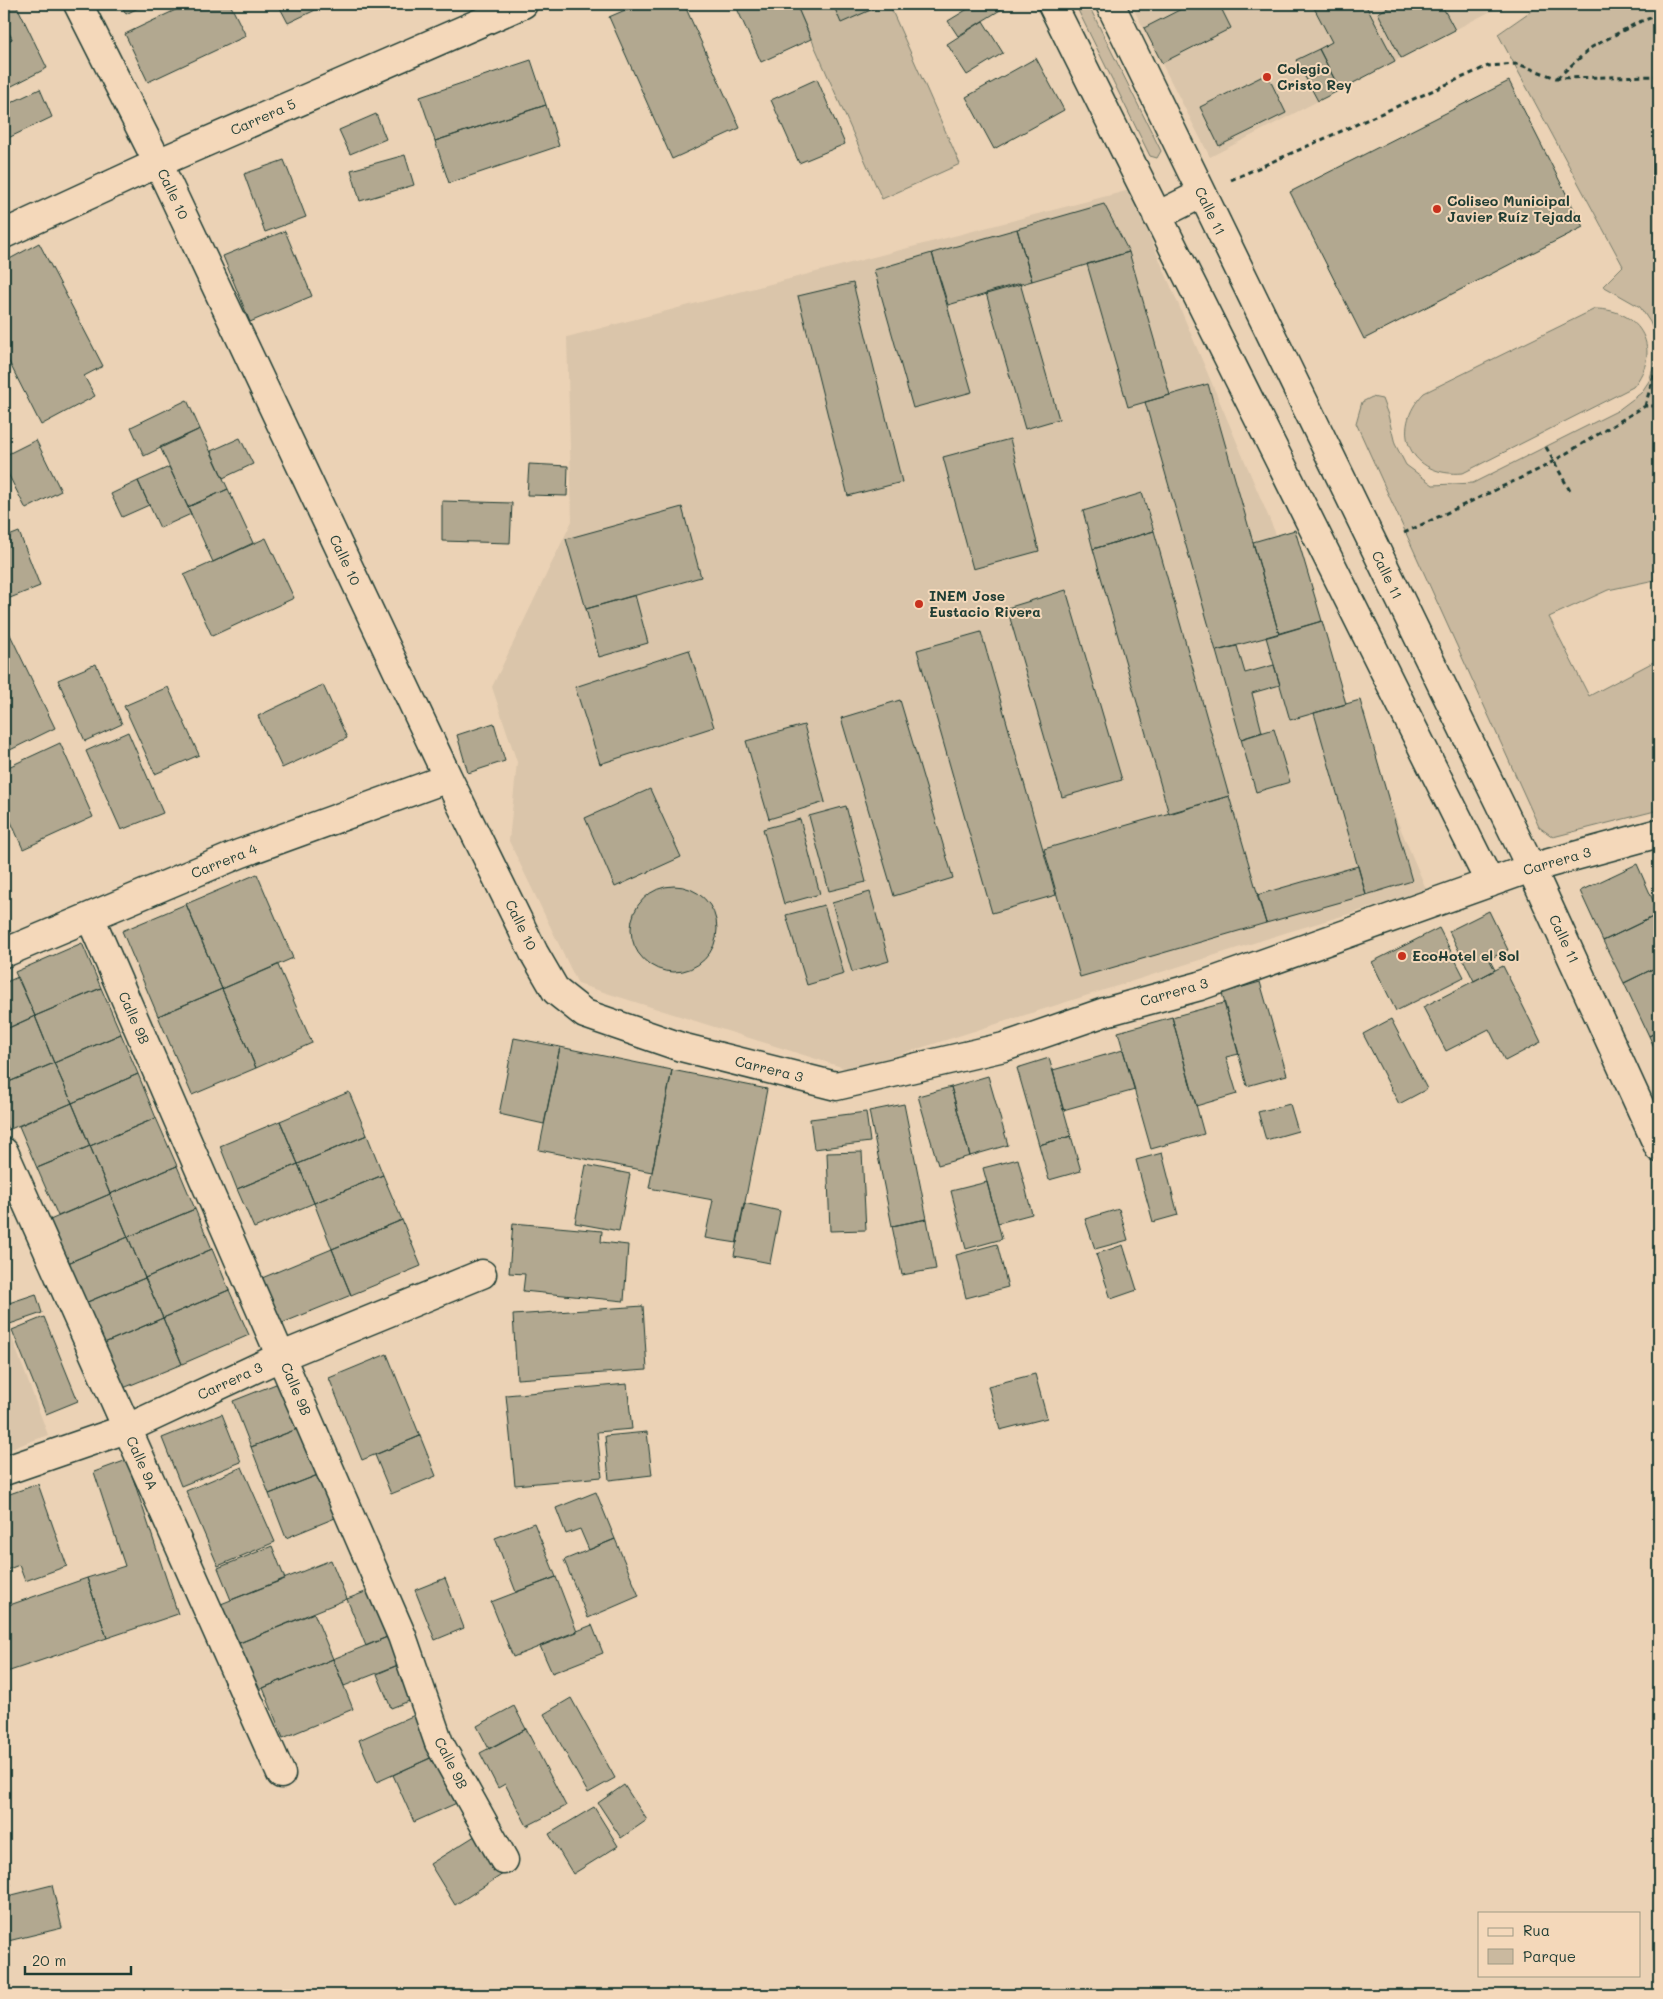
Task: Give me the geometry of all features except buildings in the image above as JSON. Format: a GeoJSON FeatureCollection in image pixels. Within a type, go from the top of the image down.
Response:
{"type":"FeatureCollection","features":[{"type":"Feature","properties":{"kind":"street","name":"Calle 10"},"geometry":{"type":"LineString","coordinates":[[78,4],[158,163],[448,778],[534,953],[556,991],[585,1014],[681,1047]]}},
{"type":"Feature","properties":{"kind":"street","name":"Carrera 5"},"geometry":{"type":"LineString","coordinates":[[4,234],[158,163],[523,4]]}},
{"type":"Feature","properties":{"kind":"street"},"geometry":{"type":"LineString","coordinates":[[1052,4],[1490,883]]}},
{"type":"Feature","properties":{"kind":"street","name":"Calle 11"},"geometry":{"type":"LineString","coordinates":[[1110,4],[1531,868],[1659,1148]]}},
{"type":"Feature","properties":{"kind":"street"},"geometry":{"type":"LineString","coordinates":[[1157,216],[1201,194]]}},
{"type":"Feature","properties":{"kind":"street","name":"Carrera 4"},"geometry":{"type":"LineString","coordinates":[[4,953],[239,854],[448,778]]}},
{"type":"Feature","properties":{"kind":"street","name":"Carrera 3"},"geometry":{"type":"LineString","coordinates":[[681,1047],[836,1086],[1004,1047],[1105,1012],[1200,986],[1531,868],[1659,833]]}},
{"type":"Feature","properties":{"kind":"street","name":"Calle 9B"},"geometry":{"type":"LineString","coordinates":[[90,916],[402,1636],[439,1743],[504,1860]]}},
{"type":"Feature","properties":{"kind":"street","name":"Calle 9A"},"geometry":{"type":"LineString","coordinates":[[4,1152],[281,1774]]}},
{"type":"Feature","properties":{"kind":"street","name":"Carrera 3"},"geometry":{"type":"LineString","coordinates":[[4,1471],[126,1429],[282,1356],[482,1274]]}},
{"type":"Feature","properties":{"kind":"path"},"geometry":{"type":"LineString","coordinates":[[1556,78],[1592,47],[1639,22],[1659,15]]}},
{"type":"Feature","properties":{"kind":"path"},"geometry":{"type":"LineString","coordinates":[[1201,194],[1488,66],[1518,64],[1556,78],[1659,76]]}},
{"type":"Feature","properties":{"kind":"path"},"geometry":{"type":"LineString","coordinates":[[1645,406],[1659,364]]}},
{"type":"Feature","properties":{"kind":"path"},"geometry":{"type":"LineString","coordinates":[[1374,547],[1554,461],[1645,406],[1659,406]]}},
{"type":"Feature","properties":{"kind":"path"},"geometry":{"type":"LineString","coordinates":[[1546,447],[1570,491]]}},
{"type":"Feature","properties":{"kind":"shaded area","name":"Colegio Cristo Rey"},"geometry":{"type":"Polygon","coordinates":[[[1131,4],[1493,4],[1495,9],[1210,157],[1131,4]]]}},
{"type":"Feature","properties":{"kind":"shaded area","name":"INEM Jose Eustacio Rivera"},"geometry":{"type":"Polygon","coordinates":[[[1130,190],[1427,891],[1288,932],[851,1070],[578,984],[509,841],[517,762],[492,687],[572,521],[567,337],[1130,190]]]}},
{"type":"Feature","properties":{"kind":"shaded area"},"geometry":{"type":"Polygon","coordinates":[[[8,1327],[48,1435],[4,1451],[4,1329],[8,1327]]]}},
{"type":"Feature","properties":{"kind":"green space"},"geometry":{"type":"Polygon","coordinates":[[[796,4],[833,4],[842,22],[884,4],[889,4],[960,164],[882,199],[796,4]]]}},
{"type":"Feature","properties":{"kind":"green space"},"geometry":{"type":"Polygon","coordinates":[[[1075,4],[1088,4],[1161,151],[1157,158],[1150,156],[1075,4]]]}},
{"type":"Feature","properties":{"kind":"green space"},"geometry":{"type":"Polygon","coordinates":[[[1541,4],[1659,4],[1659,579],[1608,590],[1549,617],[1589,696],[1659,659],[1659,810],[1553,837],[1539,827],[1356,423],[1362,402],[1372,397],[1382,399],[1395,444],[1406,465],[1433,485],[1473,483],[1617,411],[1641,393],[1649,381],[1657,356],[1657,340],[1650,322],[1640,307],[1603,286],[1623,266],[1498,34],[1541,4]]]}},
{"type":"Feature","properties":{"kind":"green space"},"geometry":{"type":"Polygon","coordinates":[[[1595,309],[1611,311],[1625,316],[1636,324],[1643,334],[1647,346],[1646,360],[1642,373],[1633,387],[1463,473],[1445,473],[1430,468],[1418,460],[1410,449],[1407,436],[1408,422],[1413,407],[1424,393],[1595,309]]]}},
{"type":"Feature","properties":{"kind":"place","name":"Colegio Cristo Rey"},"geometry":{"type":"Point","coordinates":[1267,77]}},
{"type":"Feature","properties":{"kind":"place","name":"Coliseo Municipal Javier Ruíz Tejada"},"geometry":{"type":"Point","coordinates":[1437,209]}},
{"type":"Feature","properties":{"kind":"place","name":"INEM Jose Eustacio Rivera"},"geometry":{"type":"Point","coordinates":[919,604]}},
{"type":"Feature","properties":{"kind":"place","name":"EcoHotel el Sol"},"geometry":{"type":"Point","coordinates":[1402,956]}}]}
